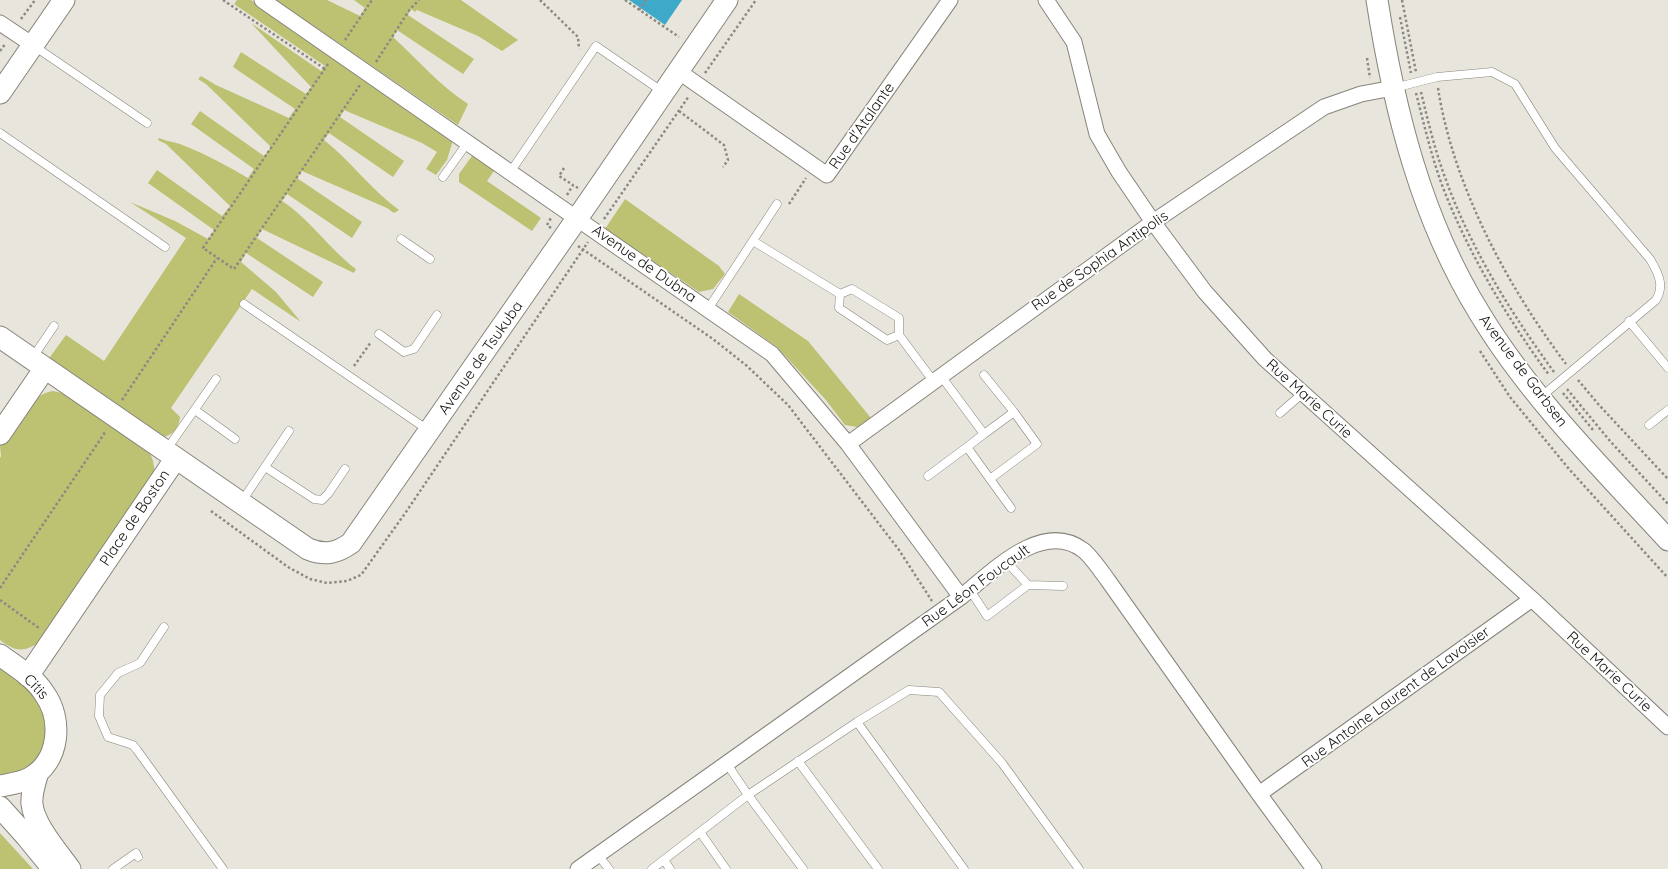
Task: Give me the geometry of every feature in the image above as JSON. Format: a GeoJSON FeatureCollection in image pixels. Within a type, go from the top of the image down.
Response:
{"type":"FeatureCollection","features":[{"type":"Feature","properties":{"kind":"street"},"geometry":{"type":"LineString","coordinates":[[0,93],[64,0]]}},
{"type":"Feature","properties":{"kind":"street","name":"Avenue de Dubna"},"geometry":{"type":"LineString","coordinates":[[262,0],[511,171],[772,354],[848,444],[966,594]]}},
{"type":"Feature","properties":{"kind":"street","name":"Avenue de Tsukuba"},"geometry":{"type":"LineString","coordinates":[[171,454],[308,549],[317,553],[334,552],[351,543],[565,237],[727,0]]}},
{"type":"Feature","properties":{"kind":"street","name":"Rue d'Atalante"},"geometry":{"type":"LineString","coordinates":[[678,71],[827,175],[950,0]]}},
{"type":"Feature","properties":{"kind":"street","name":"Rue Marie Curie"},"geometry":{"type":"LineString","coordinates":[[1046,0],[1074,42],[1098,134],[1119,172],[1205,292],[1264,359],[1532,599],[1668,727]]}},
{"type":"Feature","properties":{"kind":"street","name":"Avenue de Garbsen"},"geometry":{"type":"LineString","coordinates":[[1377,0],[1393,88],[1409,150],[1431,217],[1453,265],[1480,314],[1510,359],[1540,398],[1574,439],[1668,540]]}},
{"type":"Feature","properties":{"kind":"street"},"geometry":{"type":"LineString","coordinates":[[0,23],[33,45]]}},
{"type":"Feature","properties":{"kind":"street","name":"Rue de Sophia Antipolis"},"geometry":{"type":"LineString","coordinates":[[848,444],[1153,222],[1324,107],[1361,94],[1393,88]]}},
{"type":"Feature","properties":{"kind":"street","name":"Place de Boston"},"geometry":{"type":"LineString","coordinates":[[0,337],[171,454],[28,676]]}},
{"type":"Feature","properties":{"kind":"street"},"geometry":{"type":"LineString","coordinates":[[0,434],[39,363]]}},
{"type":"Feature","properties":{"kind":"street","name":"Rue Léon Foucault"},"geometry":{"type":"LineString","coordinates":[[578,869],[966,594],[1006,561],[1034,544],[1047,540],[1060,540],[1084,550],[1107,579],[1314,869]]}},
{"type":"Feature","properties":{"kind":"street","name":"Rue Antoine Laurent de Lavoisier"},"geometry":{"type":"LineString","coordinates":[[1259,794],[1532,599]]}},
{"type":"Feature","properties":{"kind":"street","name":"Citis"},"geometry":{"type":"LineString","coordinates":[[0,655],[39,686],[50,702],[54,712],[57,728],[50,757],[38,772]]}},
{"type":"Feature","properties":{"kind":"street"},"geometry":{"type":"LineString","coordinates":[[0,786],[29,779],[38,772]]}},
{"type":"Feature","properties":{"kind":"street"},"geometry":{"type":"LineString","coordinates":[[38,772],[32,793],[34,812],[40,825],[70,869]]}},
{"type":"Feature","properties":{"kind":"street"},"geometry":{"type":"LineString","coordinates":[[0,806],[52,869]]}},
{"type":"Feature","properties":{"kind":"lane"},"geometry":{"type":"LineString","coordinates":[[33,45],[147,123]]}},
{"type":"Feature","properties":{"kind":"lane"},"geometry":{"type":"LineString","coordinates":[[511,171],[596,46],[664,92]]}},
{"type":"Feature","properties":{"kind":"lane"},"geometry":{"type":"LineString","coordinates":[[1393,88],[1437,77],[1492,72],[1515,84],[1555,148],[1650,259],[1657,270],[1660,277],[1660,293],[1656,300],[1540,398]]}},
{"type":"Feature","properties":{"kind":"lane"},"geometry":{"type":"LineString","coordinates":[[0,133],[165,247]]}},
{"type":"Feature","properties":{"kind":"lane"},"geometry":{"type":"LineString","coordinates":[[444,178],[468,142]]}},
{"type":"Feature","properties":{"kind":"lane"},"geometry":{"type":"LineString","coordinates":[[708,309],[777,204]]}},
{"type":"Feature","properties":{"kind":"lane"},"geometry":{"type":"LineString","coordinates":[[401,239],[430,259]]}},
{"type":"Feature","properties":{"kind":"lane"},"geometry":{"type":"LineString","coordinates":[[753,241],[840,294]]}},
{"type":"Feature","properties":{"kind":"lane"},"geometry":{"type":"LineString","coordinates":[[840,294],[852,288],[899,318],[899,335],[984,434]]}},
{"type":"Feature","properties":{"kind":"lane"},"geometry":{"type":"LineString","coordinates":[[840,294],[838,308],[887,340],[899,335]]}},
{"type":"Feature","properties":{"kind":"lane"},"geometry":{"type":"LineString","coordinates":[[244,304],[430,431]]}},
{"type":"Feature","properties":{"kind":"lane"},"geometry":{"type":"LineString","coordinates":[[378,334],[404,352],[414,349],[436,315]]}},
{"type":"Feature","properties":{"kind":"lane"},"geometry":{"type":"LineString","coordinates":[[1629,321],[1668,368]]}},
{"type":"Feature","properties":{"kind":"lane"},"geometry":{"type":"LineString","coordinates":[[39,363],[54,326]]}},
{"type":"Feature","properties":{"kind":"lane"},"geometry":{"type":"LineString","coordinates":[[984,375],[1037,444],[990,479]]}},
{"type":"Feature","properties":{"kind":"lane"},"geometry":{"type":"LineString","coordinates":[[171,454],[195,410],[216,379]]}},
{"type":"Feature","properties":{"kind":"lane"},"geometry":{"type":"LineString","coordinates":[[1280,412],[1303,393]]}},
{"type":"Feature","properties":{"kind":"lane"},"geometry":{"type":"LineString","coordinates":[[195,410],[235,439]]}},
{"type":"Feature","properties":{"kind":"lane"},"geometry":{"type":"LineString","coordinates":[[1649,425],[1668,410]]}},
{"type":"Feature","properties":{"kind":"lane"},"geometry":{"type":"LineString","coordinates":[[928,476],[1014,412]]}},
{"type":"Feature","properties":{"kind":"lane"},"geometry":{"type":"LineString","coordinates":[[241,503],[289,431]]}},
{"type":"Feature","properties":{"kind":"lane"},"geometry":{"type":"LineString","coordinates":[[967,447],[1011,508]]}},
{"type":"Feature","properties":{"kind":"lane"},"geometry":{"type":"LineString","coordinates":[[265,467],[314,500],[322,500],[345,469]]}},
{"type":"Feature","properties":{"kind":"lane"},"geometry":{"type":"LineString","coordinates":[[1006,561],[1028,584]]}},
{"type":"Feature","properties":{"kind":"lane"},"geometry":{"type":"LineString","coordinates":[[966,594],[987,616],[1028,584],[1064,586]]}},
{"type":"Feature","properties":{"kind":"lane"},"geometry":{"type":"LineString","coordinates":[[164,627],[140,663],[118,673],[100,695],[99,716],[108,737],[133,745],[138,750],[223,869]]}},
{"type":"Feature","properties":{"kind":"lane"},"geometry":{"type":"LineString","coordinates":[[652,869],[748,795],[857,722],[909,690],[939,692],[1002,763],[1079,869]]}},
{"type":"Feature","properties":{"kind":"lane"},"geometry":{"type":"LineString","coordinates":[[857,722],[964,869]]}},
{"type":"Feature","properties":{"kind":"lane"},"geometry":{"type":"LineString","coordinates":[[798,761],[878,869]]}},
{"type":"Feature","properties":{"kind":"lane"},"geometry":{"type":"LineString","coordinates":[[727,764],[803,869]]}},
{"type":"Feature","properties":{"kind":"lane"},"geometry":{"type":"LineString","coordinates":[[700,832],[726,869]]}},
{"type":"Feature","properties":{"kind":"lane"},"geometry":{"type":"LineString","coordinates":[[114,869],[136,853],[138,857]]}},
{"type":"Feature","properties":{"kind":"lane"},"geometry":{"type":"LineString","coordinates":[[598,855],[608,869]]}},
{"type":"Feature","properties":{"kind":"lane"},"geometry":{"type":"LineString","coordinates":[[664,860],[670,869]]}},
{"type":"Feature","properties":{"kind":"path"},"geometry":{"type":"LineString","coordinates":[[223,0],[325,70]]}},
{"type":"Feature","properties":{"kind":"path"},"geometry":{"type":"LineString","coordinates":[[229,4],[232,0]]}},
{"type":"Feature","properties":{"kind":"path"},"geometry":{"type":"LineString","coordinates":[[342,44],[372,0]]}},
{"type":"Feature","properties":{"kind":"path"},"geometry":{"type":"LineString","coordinates":[[329,63],[203,248],[234,269],[410,9],[420,0]]}},
{"type":"Feature","properties":{"kind":"path"},"geometry":{"type":"LineString","coordinates":[[625,0],[676,35]]}},
{"type":"Feature","properties":{"kind":"path"},"geometry":{"type":"LineString","coordinates":[[639,10],[646,0]]}},
{"type":"Feature","properties":{"kind":"path"},"geometry":{"type":"LineString","coordinates":[[1402,0],[1416,73]]}},
{"type":"Feature","properties":{"kind":"path"},"geometry":{"type":"LineString","coordinates":[[1400,17],[1411,72]]}},
{"type":"Feature","properties":{"kind":"path"},"geometry":{"type":"LineString","coordinates":[[1366,51],[1370,80]]}},
{"type":"Feature","properties":{"kind":"path"},"geometry":{"type":"LineString","coordinates":[[1437,77],[1443,117],[1472,205],[1520,298],[1571,372],[1668,479]]}},
{"type":"Feature","properties":{"kind":"path"},"geometry":{"type":"LineString","coordinates":[[1421,92],[1436,150],[1464,224],[1516,317],[1554,372]]}},
{"type":"Feature","properties":{"kind":"path"},"geometry":{"type":"LineString","coordinates":[[1416,94],[1436,166],[1459,225],[1502,304],[1549,375]]}},
{"type":"Feature","properties":{"kind":"path"},"geometry":{"type":"LineString","coordinates":[[679,111],[724,145],[728,160],[723,168]]}},
{"type":"Feature","properties":{"kind":"path"},"geometry":{"type":"LineString","coordinates":[[777,204],[788,205],[814,166]]}},
{"type":"Feature","properties":{"kind":"path"},"geometry":{"type":"LineString","coordinates":[[564,168],[559,176],[574,185]]}},
{"type":"Feature","properties":{"kind":"path","name":"Avenue de Dubna"},"geometry":{"type":"LineString","coordinates":[[565,237],[713,339],[747,366],[788,404],[898,550],[940,612]]}},
{"type":"Feature","properties":{"kind":"path"},"geometry":{"type":"LineString","coordinates":[[122,401],[217,258]]}},
{"type":"Feature","properties":{"kind":"path"},"geometry":{"type":"LineString","coordinates":[[348,375],[372,339],[378,334]]}},
{"type":"Feature","properties":{"kind":"path"},"geometry":{"type":"LineString","coordinates":[[1567,389],[1610,442],[1668,504]]}},
{"type":"Feature","properties":{"kind":"path"},"geometry":{"type":"LineString","coordinates":[[0,588],[104,434],[104,426]]}},
{"type":"Feature","properties":{"kind":"path"},"geometry":{"type":"LineString","coordinates":[[0,600],[40,628]]}},
{"type":"Feature","properties":{"kind":"green space"},"geometry":{"type":"Polygon","coordinates":[[[237,0],[251,0],[453,140],[447,160],[436,175],[426,169],[437,152],[422,143],[344,110],[340,117],[404,161],[393,177],[329,133],[324,140],[379,194],[399,210],[394,213],[387,208],[302,171],[297,178],[362,222],[352,238],[287,194],[282,201],[302,216],[356,269],[354,273],[262,229],[257,238],[323,282],[313,297],[246,253],[241,262],[276,292],[301,322],[252,289],[171,408],[180,417],[176,428],[168,436],[160,438],[52,365],[50,357],[66,335],[104,361],[186,238],[130,202],[175,221],[208,239],[214,230],[148,183],[157,170],[222,216],[230,206],[166,144],[158,140],[159,138],[201,153],[248,178],[254,169],[191,124],[200,111],[264,156],[271,147],[206,84],[198,79],[201,76],[216,85],[289,118],[295,109],[233,67],[241,52],[306,94],[311,87],[251,23],[321,71],[325,66],[234,4],[237,0]]]}},
{"type":"Feature","properties":{"kind":"green space"},"geometry":{"type":"Polygon","coordinates":[[[276,0],[327,0],[360,16],[365,8],[354,0],[461,0],[518,40],[502,51],[478,36],[411,9],[408,15],[474,59],[463,74],[397,30],[393,37],[438,81],[468,104],[458,125],[276,0]]]}},
{"type":"Feature","properties":{"kind":"green space"},"geometry":{"type":"Polygon","coordinates":[[[474,153],[496,168],[487,181],[541,218],[532,231],[459,182],[459,174],[474,153]]]}},
{"type":"Feature","properties":{"kind":"green space"},"geometry":{"type":"Polygon","coordinates":[[[625,199],[719,266],[725,274],[713,289],[699,292],[605,229],[625,199]]]}},
{"type":"Feature","properties":{"kind":"green space"},"geometry":{"type":"Polygon","coordinates":[[[739,294],[808,341],[871,418],[857,427],[845,425],[825,399],[777,347],[728,312],[739,294]]]}},
{"type":"Feature","properties":{"kind":"green space"},"geometry":{"type":"Polygon","coordinates":[[[53,391],[71,395],[150,453],[155,473],[42,641],[21,650],[11,647],[0,640],[0,446],[28,405],[36,398],[53,391]]]}},
{"type":"Feature","properties":{"kind":"green space"},"geometry":{"type":"Polygon","coordinates":[[[0,666],[24,683],[42,703],[47,740],[38,758],[22,770],[0,776],[0,666]]]}},
{"type":"Feature","properties":{"kind":"green space"},"geometry":{"type":"Polygon","coordinates":[[[0,833],[33,869],[0,869],[0,833]]]}},
{"type":"Feature","properties":{"kind":"water"},"geometry":{"type":"Polygon","coordinates":[[[629,0],[682,0],[665,25],[629,0]]]}}]}
